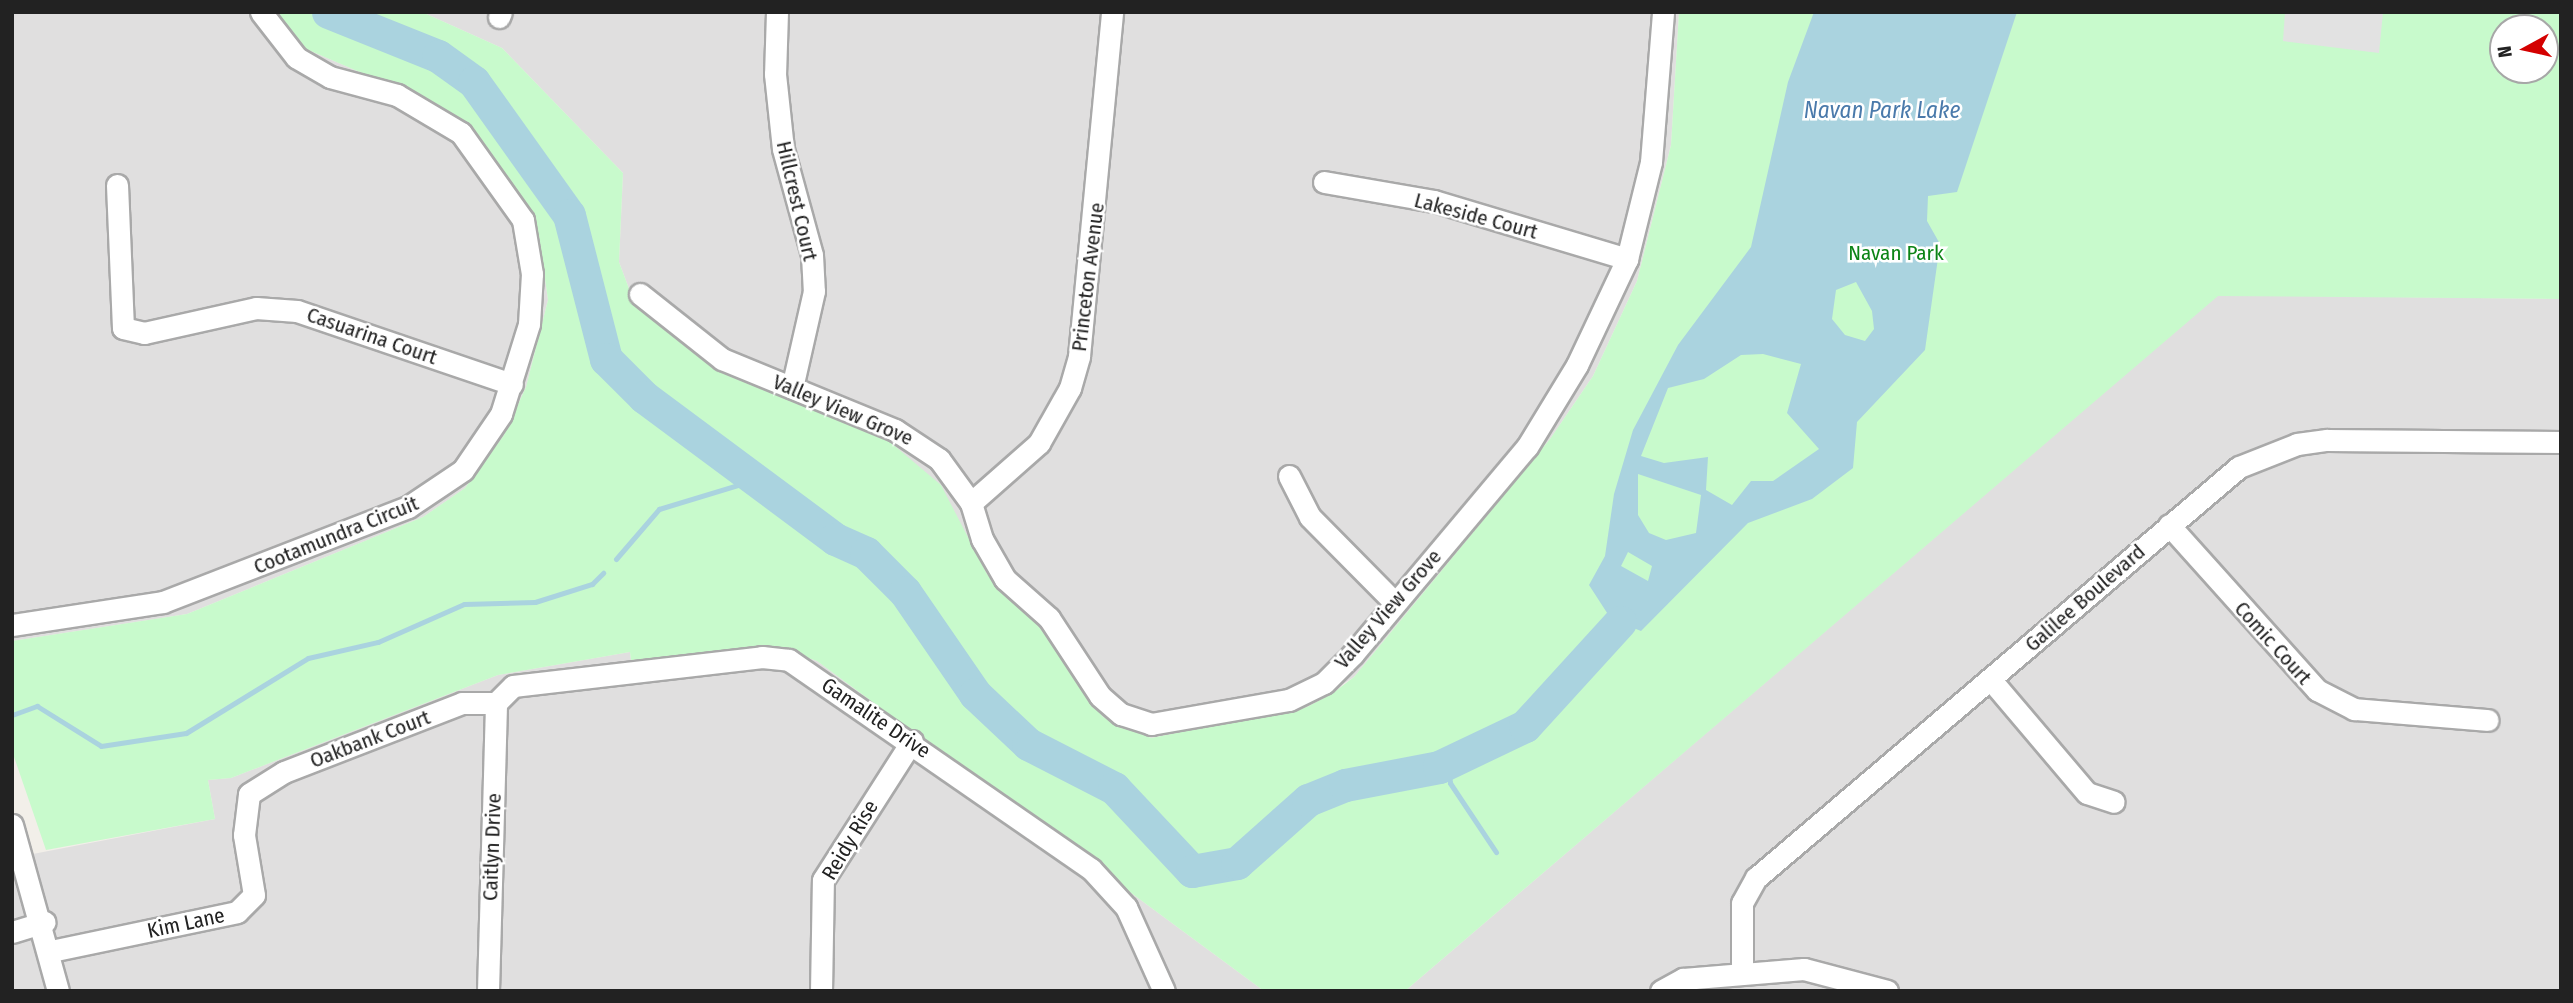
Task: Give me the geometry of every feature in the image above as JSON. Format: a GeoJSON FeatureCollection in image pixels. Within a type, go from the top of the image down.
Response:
{"type":"FeatureCollection","features":[{"type":"Feature","properties":{"kind":"street","name":"Cootamundra Circuit"},"geometry":{"type":"LineString","coordinates":[[12,625],[163,602],[408,507],[463,470],[501,415],[513,384],[529,324],[532,274],[523,220],[492,170],[461,133],[397,95],[330,77],[296,57],[261,12]]}},
{"type":"Feature","properties":{"kind":"street","name":"Hillcrest Court"},"geometry":{"type":"LineString","coordinates":[[777,12],[775,74],[783,149],[812,255],[814,291],[792,388]]}},
{"type":"Feature","properties":{"kind":"street","name":"Princeton Avenue"},"geometry":{"type":"LineString","coordinates":[[971,503],[1039,443],[1070,388],[1079,356],[1112,12]]}},
{"type":"Feature","properties":{"kind":"street","name":"Valley View Grove"},"geometry":{"type":"LineString","coordinates":[[640,295],[722,359],[918,441],[971,503],[982,539],[1005,579],[1049,618],[1100,696],[1121,714],[1151,724],[1289,700],[1324,683],[1394,602],[1527,447],[1577,365],[1627,259],[1651,162],[1663,12]]}},
{"type":"Feature","properties":{"kind":"street","name":"Lakeside Court"},"geometry":{"type":"LineString","coordinates":[[1324,183],[1434,201],[1627,259]]}},
{"type":"Feature","properties":{"kind":"street","name":"Casuarina Court"},"geometry":{"type":"LineString","coordinates":[[117,185],[123,328],[144,333],[256,308],[298,311],[513,384]]}},
{"type":"Feature","properties":{"kind":"street","name":"Galilee Boulevard"},"geometry":{"type":"LineString","coordinates":[[1742,972],[1742,903],[1756,878],[2239,467],[2297,444],[2561,442]]}},
{"type":"Feature","properties":{"kind":"street"},"geometry":{"type":"LineString","coordinates":[[1289,476],[1310,517],[1394,602]]}},
{"type":"Feature","properties":{"kind":"street","name":"Comic Court"},"geometry":{"type":"LineString","coordinates":[[2169,525],[2317,690],[2354,709],[2488,720]]}},
{"type":"Feature","properties":{"kind":"street","name":"Gamalite Drive"},"geometry":{"type":"LineString","coordinates":[[496,703],[513,686],[762,657],[789,660],[912,741],[1091,869],[1126,907],[1164,991]]}},
{"type":"Feature","properties":{"kind":"street"},"geometry":{"type":"LineString","coordinates":[[1990,681],[2087,793],[2114,802]]}},
{"type":"Feature","properties":{"kind":"street","name":"Oakbank Court"},"geometry":{"type":"LineString","coordinates":[[249,794],[284,772],[462,703],[496,703]]}},
{"type":"Feature","properties":{"kind":"street","name":"Caitlyn Drive"},"geometry":{"type":"LineString","coordinates":[[488,991],[496,703]]}},
{"type":"Feature","properties":{"kind":"street","name":"Reidy Rise"},"geometry":{"type":"LineString","coordinates":[[821,991],[822,880],[912,741]]}},
{"type":"Feature","properties":{"kind":"street","name":"Kim Lane"},"geometry":{"type":"LineString","coordinates":[[51,951],[247,906],[254,895],[244,835],[249,794]]}},
{"type":"Feature","properties":{"kind":"street"},"geometry":{"type":"LineString","coordinates":[[12,825],[44,922],[58,991]]}},
{"type":"Feature","properties":{"kind":"street"},"geometry":{"type":"LineString","coordinates":[[12,932],[44,922]]}},
{"type":"Feature","properties":{"kind":"street"},"geometry":{"type":"LineString","coordinates":[[1661,991],[1683,979],[1742,972],[1804,969],[1887,991]]}},
{"type":"Feature","properties":{"kind":"shaded area"},"geometry":{"type":"Polygon","coordinates":[[[12,12],[270,12],[306,49],[427,101],[485,147],[539,236],[548,300],[526,387],[504,435],[465,488],[423,517],[187,614],[12,641],[12,12]]]}},
{"type":"Feature","properties":{"kind":"shaded area"},"geometry":{"type":"Polygon","coordinates":[[[422,12],[1679,12],[1671,145],[1637,281],[1593,376],[1550,439],[1354,677],[1307,707],[1151,738],[1103,717],[890,442],[720,371],[634,302],[619,262],[623,173],[502,48],[422,12]]]}},
{"type":"Feature","properties":{"kind":"shaded area"},"geometry":{"type":"Polygon","coordinates":[[[2285,12],[2383,12],[2379,53],[2283,41],[2285,12]]]}},
{"type":"Feature","properties":{"kind":"shaded area"},"geometry":{"type":"Polygon","coordinates":[[[2218,295],[2561,299],[2561,991],[1405,991],[2218,295]]]}},
{"type":"Feature","properties":{"kind":"shaded area"},"geometry":{"type":"Polygon","coordinates":[[[774,646],[817,661],[1264,991],[12,991],[12,858],[215,819],[208,780],[231,778],[498,675],[630,652],[631,660],[774,646]]]}},
{"type":"Feature","properties":{"kind":"green space","name":"Navan Park"},"geometry":{"type":"Polygon","coordinates":[[[270,12],[422,12],[502,48],[623,173],[619,262],[634,302],[720,371],[890,442],[941,485],[987,574],[1037,624],[1103,717],[1151,738],[1307,707],[1333,693],[1354,677],[1550,439],[1593,376],[1637,281],[1671,145],[1679,12],[2561,12],[2561,299],[2218,296],[1405,991],[1264,991],[817,661],[774,646],[631,660],[630,652],[498,675],[231,778],[208,780],[215,819],[46,850],[12,751],[12,641],[187,614],[423,517],[465,488],[504,435],[526,387],[548,300],[539,237],[486,147],[427,101],[306,49],[270,12]]]}},
{"type":"Feature","properties":{"kind":"water","name":"Navan Park Lake"},"geometry":{"type":"Polygon","coordinates":[[[1814,12],[2017,12],[1957,192],[1928,196],[1927,221],[1940,244],[1925,350],[1857,422],[1853,468],[1812,499],[1748,523],[1641,631],[1611,619],[1589,585],[1605,556],[1614,494],[1633,430],[1678,345],[1751,247],[1788,82],[1814,12]],[[1856,282],[1836,290],[1832,319],[1845,335],[1865,341],[1874,329],[1872,311],[1856,282]],[[1763,354],[1741,355],[1704,379],[1668,388],[1641,456],[1664,463],[1708,457],[1706,490],[1732,505],[1751,481],[1773,481],[1819,449],[1787,413],[1801,364],[1763,354]],[[1638,474],[1638,515],[1649,533],[1666,540],[1696,533],[1701,495],[1638,474]],[[1628,552],[1621,566],[1648,581],[1652,566],[1628,552]]]}},
{"type":"Feature","properties":{"kind":"waterway"},"geometry":{"type":"LineString","coordinates":[[328,12],[438,56],[474,82],[569,215],[606,359],[644,397],[835,539],[866,553],[905,592],[975,694],[1028,744],[1114,788],[1192,871],[1237,863],[1308,800],[1345,785],[1439,767],[1525,726],[1620,622]]}},
{"type":"Feature","properties":{"kind":"waterway"},"geometry":{"type":"LineString","coordinates":[[616,559],[659,509],[761,478]]}},
{"type":"Feature","properties":{"kind":"waterway"},"geometry":{"type":"LineString","coordinates":[[12,715],[37,706],[101,746],[186,733],[308,658],[378,642],[464,604],[535,602],[592,584],[603,573]]}},
{"type":"Feature","properties":{"kind":"waterway"},"geometry":{"type":"LineString","coordinates":[[1447,763],[1450,783],[1496,852]]}}]}
